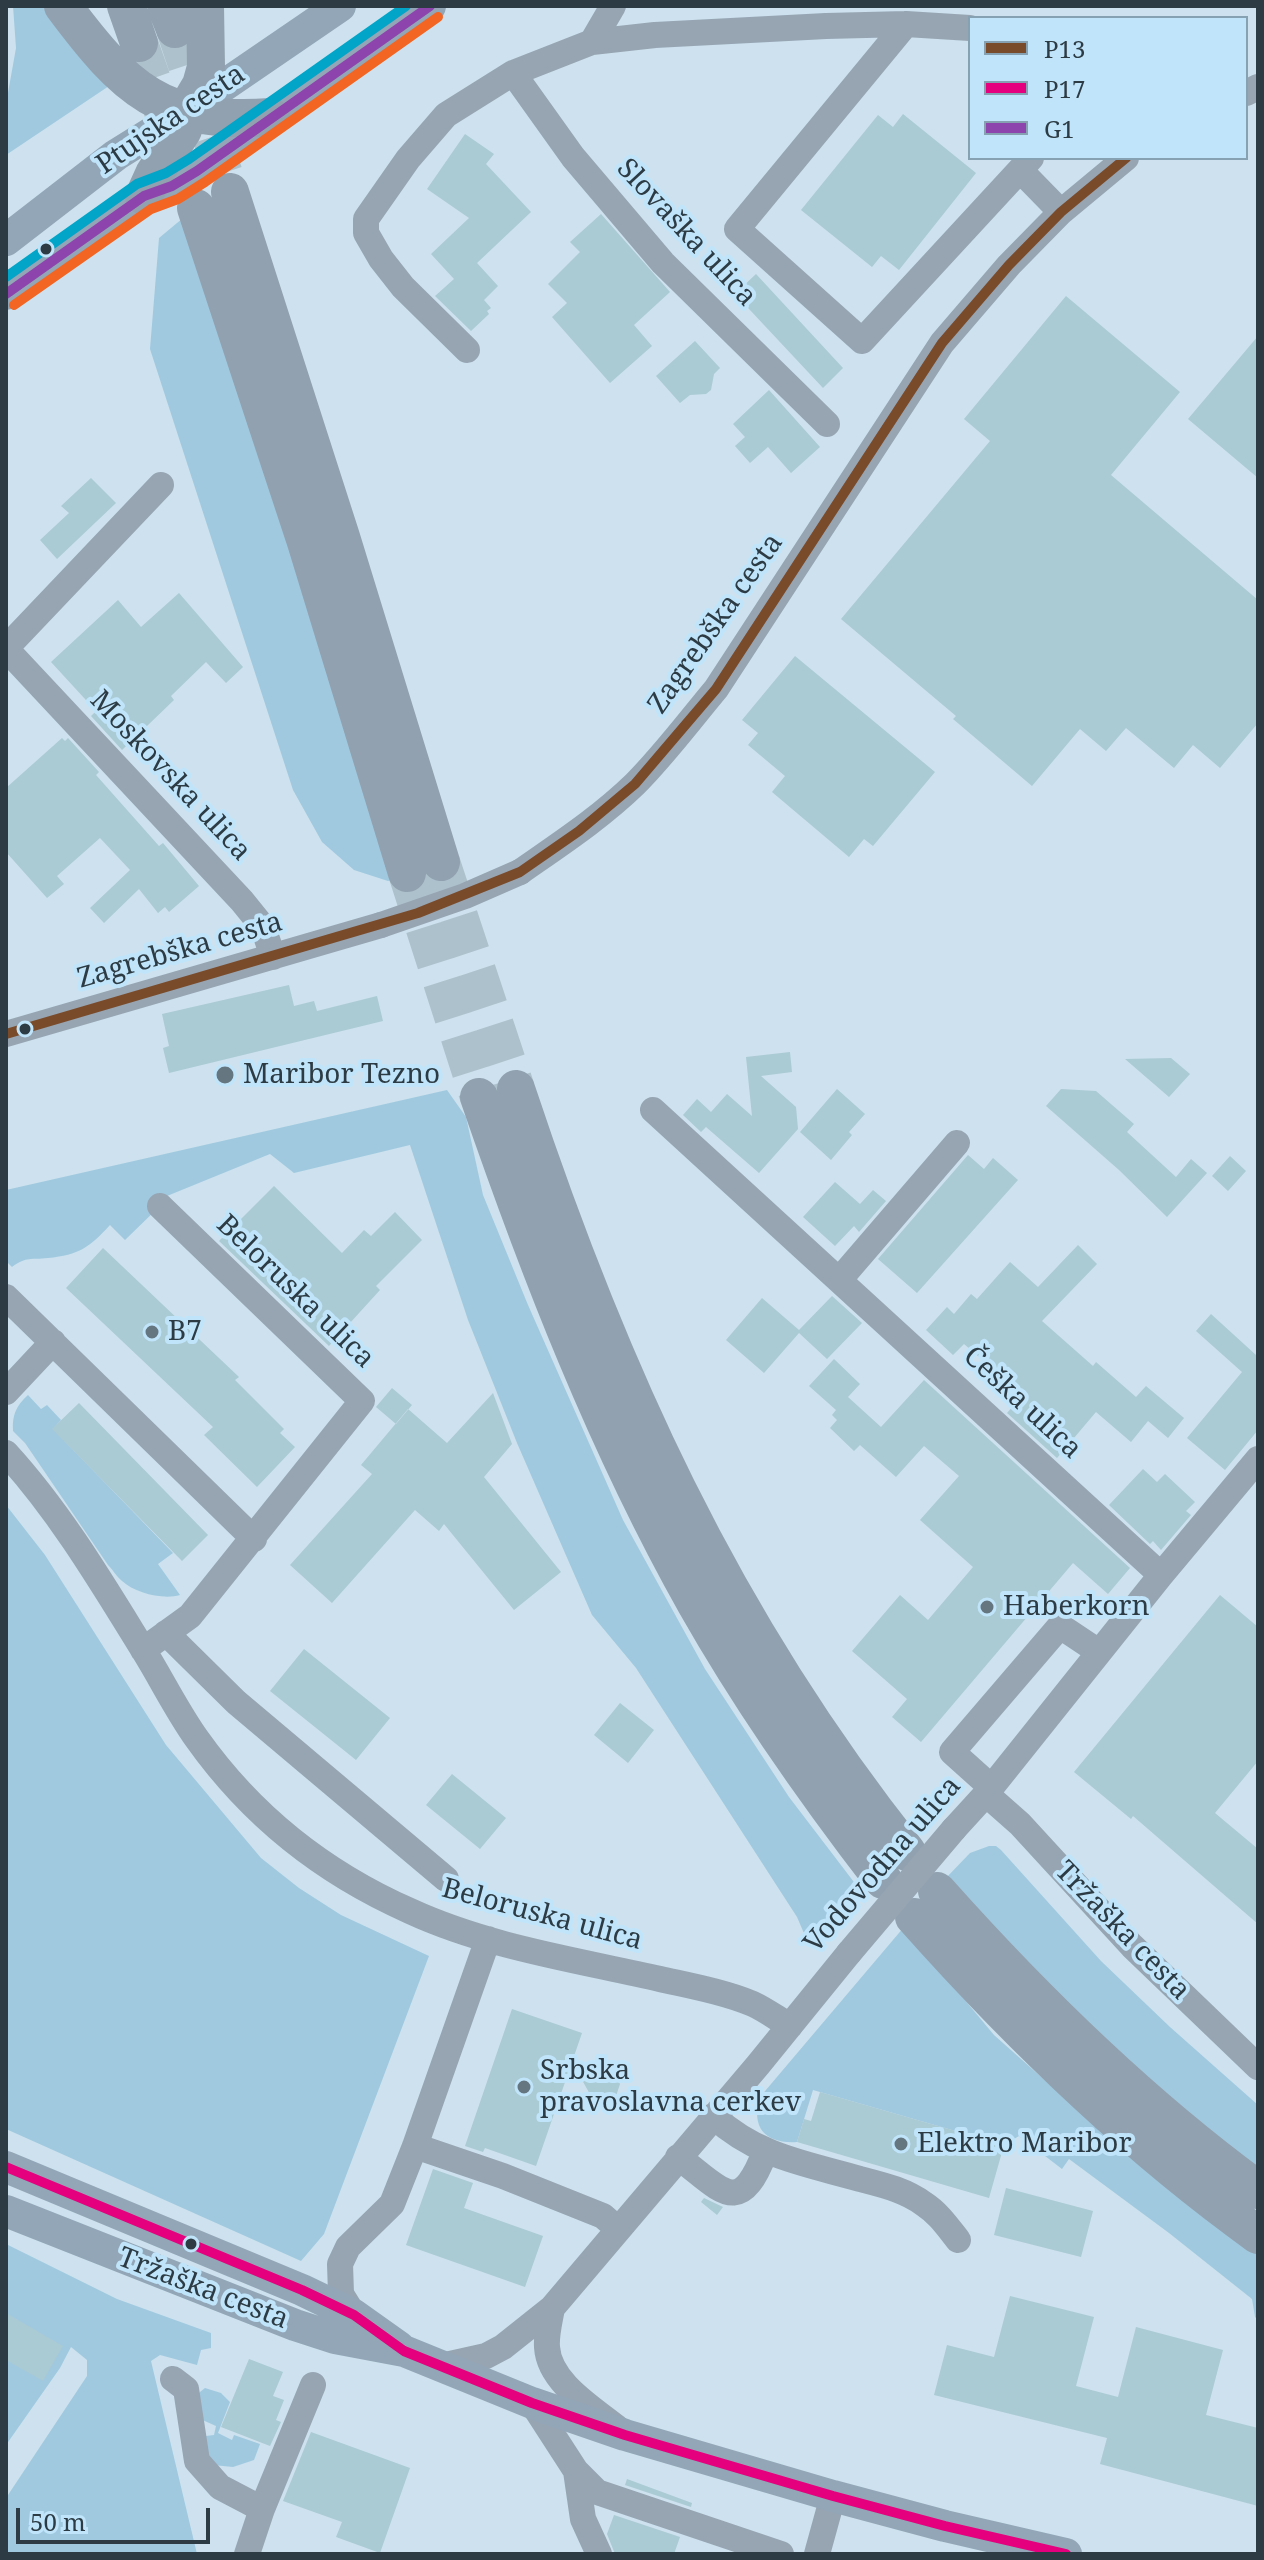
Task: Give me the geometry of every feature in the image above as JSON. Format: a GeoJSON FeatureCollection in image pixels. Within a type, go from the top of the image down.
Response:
{"type":"FeatureCollection","features":[{"type":"Feature","properties":{"kind":"highway"},"geometry":{"type":"LineString","coordinates":[[63,6],[99,53],[154,100],[185,112],[223,118],[271,117]]}},
{"type":"Feature","properties":{"kind":"highway"},"geometry":{"type":"LineString","coordinates":[[126,6],[139,43]]}},
{"type":"Feature","properties":{"kind":"highway"},"geometry":{"type":"LineString","coordinates":[[144,196],[154,174],[183,130],[185,112],[201,85],[206,67],[205,6]]}},
{"type":"Feature","properties":{"kind":"highway"},"geometry":{"type":"LineString","coordinates":[[196,208],[306,542],[424,867],[341,537],[230,192]]}},
{"type":"Feature","properties":{"kind":"highway"},"geometry":{"type":"LineString","coordinates":[[479,1097],[567,1332],[611,1434],[696,1603],[768,1722],[815,1790],[895,1866],[849,1777],[760,1644],[693,1523],[605,1333],[557,1211],[516,1089]]}},
{"type":"Feature","properties":{"kind":"highway"},"geometry":{"type":"LineString","coordinates":[[1258,2190],[1180,2131],[1027,1989],[925,1904],[968,1977],[1065,2075],[1170,2167],[1258,2235]]}},
{"type":"Feature","properties":{"kind":"main road","name":"Ptujska cesta"},"geometry":{"type":"LineString","coordinates":[[6,240],[116,155],[185,112],[340,6]]}},
{"type":"Feature","properties":{"kind":"main road","name":"Ptujska cesta"},"geometry":{"type":"LineString","coordinates":[[6,294],[144,196],[172,186],[197,171],[430,6]]}},
{"type":"Feature","properties":{"kind":"main road","name":"Tržaška cesta"},"geometry":{"type":"LineString","coordinates":[[6,2167],[302,2290],[354,2315],[404,2351]]}},
{"type":"Feature","properties":{"kind":"main road","name":"Tržaška cesta"},"geometry":{"type":"LineString","coordinates":[[6,2211],[295,2325],[335,2338],[404,2351],[532,2403],[625,2435],[833,2496],[1066,2554]]}},
{"type":"Feature","properties":{"kind":"street"},"geometry":{"type":"LineString","coordinates":[[592,42],[613,6]]}},
{"type":"Feature","properties":{"kind":"street"},"geometry":{"type":"LineString","coordinates":[[906,24],[737,229],[862,341],[1025,164],[1061,212]]}},
{"type":"Feature","properties":{"kind":"street"},"geometry":{"type":"LineString","coordinates":[[467,350],[403,287],[366,233],[366,219],[408,159],[446,115],[513,73],[592,42],[713,32],[906,24],[968,28]]}},
{"type":"Feature","properties":{"kind":"street","name":"Slovaška ulica"},"geometry":{"type":"LineString","coordinates":[[513,73],[573,157],[663,263],[827,424]]}},
{"type":"Feature","properties":{"kind":"street","name":"Zagrebška cesta"},"geometry":{"type":"LineString","coordinates":[[6,1034],[381,925],[465,896],[520,872],[579,831],[635,784],[716,689],[942,343],[1009,265],[1061,212],[1124,160]]}},
{"type":"Feature","properties":{"kind":"street"},"geometry":{"type":"LineString","coordinates":[[6,648],[161,485]]}},
{"type":"Feature","properties":{"kind":"street","name":"Moskovska ulica"},"geometry":{"type":"LineString","coordinates":[[6,648],[242,901],[263,927],[273,957]]}},
{"type":"Feature","properties":{"kind":"street","name":"Češka ulica"},"geometry":{"type":"LineString","coordinates":[[653,1110],[1161,1575]]}},
{"type":"Feature","properties":{"kind":"street"},"geometry":{"type":"LineString","coordinates":[[840,1279],[957,1143]]}},
{"type":"Feature","properties":{"kind":"street","name":"Beloruska ulica"},"geometry":{"type":"LineString","coordinates":[[143,1650],[190,1616],[362,1401],[160,1206]]}},
{"type":"Feature","properties":{"kind":"street"},"geometry":{"type":"LineString","coordinates":[[8,1304],[53,1342],[254,1539]]}},
{"type":"Feature","properties":{"kind":"street"},"geometry":{"type":"LineString","coordinates":[[6,1392],[53,1342]]}},
{"type":"Feature","properties":{"kind":"street","name":"Beloruska ulica"},"geometry":{"type":"LineString","coordinates":[[6,1453],[33,1483],[143,1650],[196,1738],[240,1792],[289,1839],[332,1870],[411,1912],[488,1939],[697,1988],[754,2005],[790,2026]]}},
{"type":"Feature","properties":{"kind":"street","name":"Vodovodna ulica"},"geometry":{"type":"LineString","coordinates":[[441,2366],[486,2356],[503,2347],[552,2308],[989,1790],[1258,1459]]}},
{"type":"Feature","properties":{"kind":"street","name":"Tržaška cesta"},"geometry":{"type":"LineString","coordinates":[[1099,1652],[1060,1626],[952,1752],[1132,1946],[1258,2067]]}},
{"type":"Feature","properties":{"kind":"street","name":"Beloruska ulica"},"geometry":{"type":"LineString","coordinates":[[166,1633],[236,1702],[446,1879]]}},
{"type":"Feature","properties":{"kind":"street"},"geometry":{"type":"LineString","coordinates":[[354,2315],[341,2294],[340,2264],[348,2247],[392,2204],[488,1939]]}},
{"type":"Feature","properties":{"kind":"street"},"geometry":{"type":"LineString","coordinates":[[713,2116],[734,2135],[765,2152],[900,2190],[938,2215],[958,2240]]}},
{"type":"Feature","properties":{"kind":"street"},"geometry":{"type":"LineString","coordinates":[[415,2146],[503,2176],[603,2216],[618,2229]]}},
{"type":"Feature","properties":{"kind":"street"},"geometry":{"type":"LineString","coordinates":[[678,2157],[723,2192],[736,2193],[748,2187],[765,2152]]}},
{"type":"Feature","properties":{"kind":"street"},"geometry":{"type":"LineString","coordinates":[[552,2308],[547,2348],[553,2369],[568,2387],[625,2435]]}},
{"type":"Feature","properties":{"kind":"street"},"geometry":{"type":"LineString","coordinates":[[173,2379],[186,2389],[197,2461],[220,2487],[262,2509]]}},
{"type":"Feature","properties":{"kind":"street"},"geometry":{"type":"LineString","coordinates":[[247,2554],[313,2385]]}},
{"type":"Feature","properties":{"kind":"street"},"geometry":{"type":"LineString","coordinates":[[532,2403],[576,2471],[597,2492],[781,2554]]}},
{"type":"Feature","properties":{"kind":"street"},"geometry":{"type":"LineString","coordinates":[[576,2471],[583,2519],[599,2554]]}},
{"type":"Feature","properties":{"kind":"street"},"geometry":{"type":"LineString","coordinates":[[817,2554],[833,2496]]}},
{"type":"Feature","properties":{"kind":"shaded area"},"geometry":{"type":"Polygon","coordinates":[[[13,6],[43,6],[112,84],[6,155],[6,104],[16,48],[13,6]]]}},
{"type":"Feature","properties":{"kind":"shaded area"},"geometry":{"type":"Polygon","coordinates":[[[189,213],[400,877],[388,881],[354,870],[322,842],[293,790],[150,349],[159,238],[189,213]]]}},
{"type":"Feature","properties":{"kind":"shaded area"},"geometry":{"type":"Polygon","coordinates":[[[447,1090],[466,1117],[483,1195],[623,1520],[705,1669],[789,1797],[860,1890],[809,1945],[797,1917],[636,1668],[592,1615],[517,1443],[468,1320],[410,1145],[294,1173],[270,1154],[167,1196],[125,1240],[110,1225],[90,1244],[76,1252],[26,1260],[12,1267],[6,1261],[6,1190],[447,1090]]]}},
{"type":"Feature","properties":{"kind":"shaded area"},"geometry":{"type":"Polygon","coordinates":[[[28,1395],[41,1409],[47,1405],[61,1420],[53,1429],[173,1553],[158,1564],[180,1595],[158,1596],[134,1589],[108,1565],[25,1443],[13,1431],[16,1411],[28,1395]]]}},
{"type":"Feature","properties":{"kind":"shaded area"},"geometry":{"type":"Polygon","coordinates":[[[6,1505],[45,1555],[166,1745],[261,1858],[341,1915],[429,1956],[324,2234],[301,2261],[6,2129],[6,1505]]]}},
{"type":"Feature","properties":{"kind":"shaded area"},"geometry":{"type":"Polygon","coordinates":[[[989,1846],[1001,1850],[1101,1961],[1258,2105],[1258,2172],[1111,2050],[946,1878],[970,1853],[989,1846]]]}},
{"type":"Feature","properties":{"kind":"shaded area"},"geometry":{"type":"Polygon","coordinates":[[[904,1927],[994,2035],[1102,2131],[1258,2249],[1258,2320],[1252,2299],[1169,2233],[1069,2159],[1062,2169],[1019,2136],[1004,2145],[813,2090],[797,2142],[777,2140],[764,2132],[757,2118],[760,2097],[904,1927]]]}},
{"type":"Feature","properties":{"kind":"shaded area"},"geometry":{"type":"Polygon","coordinates":[[[6,2244],[117,2299],[211,2333],[211,2348],[201,2350],[197,2365],[160,2355],[151,2361],[197,2554],[6,2554],[6,2498],[87,2376],[87,2360],[71,2347],[60,2368],[6,2445],[6,2244]]]}},
{"type":"Feature","properties":{"kind":"shaded area"},"geometry":{"type":"Polygon","coordinates":[[[205,2388],[221,2393],[230,2402],[218,2433],[232,2440],[234,2435],[260,2444],[254,2460],[233,2467],[213,2465],[198,2437],[214,2435],[216,2426],[198,2418],[195,2396],[205,2388]]]}},
{"type":"Feature","properties":{"kind":"building"},"geometry":{"type":"Polygon","coordinates":[[[903,114],[976,173],[899,270],[881,256],[872,267],[801,210],[878,115],[893,127],[903,114]]]}},
{"type":"Feature","properties":{"kind":"building"},"geometry":{"type":"Polygon","coordinates":[[[465,134],[494,154],[486,164],[531,212],[477,263],[498,286],[484,300],[491,308],[487,311],[489,314],[471,331],[435,296],[454,279],[431,254],[469,218],[427,189],[465,134]]]}},
{"type":"Feature","properties":{"kind":"building"},"geometry":{"type":"Polygon","coordinates":[[[601,214],[670,292],[634,325],[652,346],[610,383],[552,317],[567,303],[548,284],[580,252],[570,242],[601,214]]]}},
{"type":"Feature","properties":{"kind":"building"},"geometry":{"type":"Polygon","coordinates":[[[756,274],[843,368],[823,388],[735,294],[756,274]]]}},
{"type":"Feature","properties":{"kind":"building"},"geometry":{"type":"Polygon","coordinates":[[[1066,296],[1180,392],[1111,475],[1258,600],[1258,723],[1220,768],[1193,745],[1174,768],[1126,728],[1106,751],[1080,729],[1032,786],[953,719],[956,716],[841,619],[990,441],[964,419],[1066,296]]]}},
{"type":"Feature","properties":{"kind":"building"},"geometry":{"type":"Polygon","coordinates":[[[1258,336],[1258,478],[1188,419],[1258,336]]]}},
{"type":"Feature","properties":{"kind":"building"},"geometry":{"type":"Polygon","coordinates":[[[695,341],[720,368],[714,374],[711,390],[706,394],[690,395],[680,403],[656,376],[695,341]]]}},
{"type":"Feature","properties":{"kind":"building"},"geometry":{"type":"Polygon","coordinates":[[[769,390],[820,447],[791,473],[768,447],[750,463],[735,446],[745,437],[733,424],[769,390]]]}},
{"type":"Feature","properties":{"kind":"building"},"geometry":{"type":"Polygon","coordinates":[[[91,478],[116,503],[57,559],[40,540],[69,513],[61,506],[91,478]]]}},
{"type":"Feature","properties":{"kind":"building"},"geometry":{"type":"Polygon","coordinates":[[[179,593],[243,667],[226,683],[206,662],[171,696],[174,700],[122,750],[91,716],[96,711],[51,662],[118,600],[141,627],[179,593]]]}},
{"type":"Feature","properties":{"kind":"building"},"geometry":{"type":"Polygon","coordinates":[[[795,656],[935,772],[873,846],[864,839],[849,857],[772,792],[785,776],[748,745],[758,733],[742,720],[795,656]]]}},
{"type":"Feature","properties":{"kind":"building"},"geometry":{"type":"Polygon","coordinates":[[[62,738],[65,741],[68,738],[99,772],[96,775],[159,846],[163,843],[199,886],[169,912],[165,907],[158,913],[139,889],[104,923],[90,908],[130,870],[100,838],[57,876],[64,884],[47,898],[6,852],[6,788],[62,738]]]}},
{"type":"Feature","properties":{"kind":"building"},"geometry":{"type":"Polygon","coordinates":[[[289,985],[294,1006],[314,1001],[317,1011],[377,996],[383,1021],[169,1073],[163,1048],[169,1046],[162,1014],[289,985]]]}},
{"type":"Feature","properties":{"kind":"building"},"geometry":{"type":"Polygon","coordinates":[[[790,1052],[792,1072],[761,1076],[796,1107],[798,1129],[759,1173],[706,1127],[701,1132],[683,1115],[697,1099],[711,1112],[727,1094],[752,1116],[746,1057],[790,1052]]]}},
{"type":"Feature","properties":{"kind":"building"},"geometry":{"type":"Polygon","coordinates":[[[1171,1058],[1190,1074],[1169,1097],[1125,1059],[1171,1058]]]}},
{"type":"Feature","properties":{"kind":"building"},"geometry":{"type":"Polygon","coordinates":[[[837,1089],[865,1114],[831,1160],[800,1132],[837,1089]]]}},
{"type":"Feature","properties":{"kind":"building"},"geometry":{"type":"Polygon","coordinates":[[[1061,1089],[1096,1091],[1134,1124],[1127,1132],[1176,1177],[1191,1159],[1207,1173],[1167,1217],[1046,1106],[1061,1089]]]}},
{"type":"Feature","properties":{"kind":"building"},"geometry":{"type":"Polygon","coordinates":[[[968,1155],[984,1169],[993,1158],[1018,1180],[917,1293],[878,1259],[968,1155]]]}},
{"type":"Feature","properties":{"kind":"building"},"geometry":{"type":"Polygon","coordinates":[[[1230,1156],[1246,1171],[1228,1191],[1212,1176],[1230,1156]]]}},
{"type":"Feature","properties":{"kind":"building"},"geometry":{"type":"Polygon","coordinates":[[[835,1182],[860,1204],[873,1190],[886,1201],[859,1232],[854,1226],[835,1246],[803,1217],[835,1182]]]}},
{"type":"Feature","properties":{"kind":"building"},"geometry":{"type":"Polygon","coordinates":[[[274,1186],[342,1253],[364,1230],[371,1236],[395,1212],[422,1240],[376,1286],[380,1290],[329,1346],[219,1241],[274,1186]]]}},
{"type":"Feature","properties":{"kind":"building"},"geometry":{"type":"Polygon","coordinates":[[[1078,1245],[1097,1264],[1042,1321],[1093,1366],[1096,1362],[1136,1397],[1146,1386],[1184,1418],[1168,1438],[1148,1421],[1131,1442],[1096,1412],[1057,1458],[1007,1413],[1023,1395],[964,1344],[953,1355],[926,1330],[947,1307],[954,1314],[971,1294],[977,1299],[1010,1262],[1038,1287],[1078,1245]]]}},
{"type":"Feature","properties":{"kind":"building","name":"B7"},"geometry":{"type":"Polygon","coordinates":[[[103,1248],[239,1377],[235,1380],[284,1429],[280,1433],[295,1447],[257,1487],[204,1435],[213,1427],[66,1288],[103,1248]]]}},
{"type":"Feature","properties":{"kind":"building"},"geometry":{"type":"Polygon","coordinates":[[[832,1296],[862,1323],[827,1359],[799,1333],[764,1373],[726,1340],[762,1298],[799,1330],[832,1296]]]}},
{"type":"Feature","properties":{"kind":"building"},"geometry":{"type":"Polygon","coordinates":[[[1211,1314],[1256,1355],[1258,1353],[1258,1430],[1225,1470],[1187,1438],[1242,1372],[1196,1331],[1211,1314]]]}},
{"type":"Feature","properties":{"kind":"building"},"geometry":{"type":"Polygon","coordinates":[[[834,1359],[860,1384],[848,1397],[881,1427],[924,1380],[1130,1568],[1108,1594],[1073,1563],[921,1742],[892,1717],[907,1699],[852,1651],[900,1595],[928,1620],[973,1567],[920,1520],[959,1476],[924,1446],[896,1477],[860,1445],[854,1451],[830,1428],[837,1420],[832,1415],[836,1410],[809,1386],[834,1359]]]}},
{"type":"Feature","properties":{"kind":"building"},"geometry":{"type":"Polygon","coordinates":[[[392,1388],[412,1405],[396,1424],[376,1407],[392,1388]]]}},
{"type":"Feature","properties":{"kind":"building"},"geometry":{"type":"Polygon","coordinates":[[[493,1393],[512,1444],[484,1477],[561,1572],[514,1610],[444,1524],[439,1531],[415,1510],[332,1603],[290,1565],[372,1474],[361,1465],[408,1409],[447,1443],[493,1393]]]}},
{"type":"Feature","properties":{"kind":"building"},"geometry":{"type":"Polygon","coordinates":[[[79,1403],[208,1535],[182,1561],[52,1429],[79,1403]]]}},
{"type":"Feature","properties":{"kind":"building"},"geometry":{"type":"Polygon","coordinates":[[[1143,1469],[1157,1482],[1165,1474],[1195,1502],[1186,1511],[1191,1515],[1161,1550],[1153,1541],[1150,1544],[1109,1505],[1143,1469]]]}},
{"type":"Feature","properties":{"kind":"building"},"geometry":{"type":"Polygon","coordinates":[[[1220,1595],[1258,1627],[1258,1761],[1215,1813],[1258,1849],[1258,1924],[1133,1816],[1131,1819],[1074,1772],[1220,1595]]]}},
{"type":"Feature","properties":{"kind":"building"},"geometry":{"type":"Polygon","coordinates":[[[304,1649],[390,1718],[356,1760],[270,1691],[304,1649]]]}},
{"type":"Feature","properties":{"kind":"building"},"geometry":{"type":"Polygon","coordinates":[[[620,1703],[654,1730],[628,1763],[594,1735],[620,1703]]]}},
{"type":"Feature","properties":{"kind":"building"},"geometry":{"type":"Polygon","coordinates":[[[452,1774],[506,1818],[480,1849],[426,1805],[452,1774]]]}},
{"type":"Feature","properties":{"kind":"building","name":"Srbska pravoslavna cerkev"},"geometry":{"type":"Polygon","coordinates":[[[512,2009],[582,2033],[536,2166],[485,2148],[483,2152],[465,2146],[512,2009]]]}},
{"type":"Feature","properties":{"kind":"building"},"geometry":{"type":"Polygon","coordinates":[[[601,2068],[614,2072],[620,2084],[616,2096],[604,2102],[592,2098],[581,2078],[601,2068]]]}},
{"type":"Feature","properties":{"kind":"building","name":"Elektro Maribor"},"geometry":{"type":"Polygon","coordinates":[[[820,2092],[1004,2145],[989,2198],[797,2142],[804,2119],[811,2121],[820,2092]]]}},
{"type":"Feature","properties":{"kind":"building"},"geometry":{"type":"Polygon","coordinates":[[[433,2169],[473,2183],[464,2208],[543,2236],[525,2287],[406,2245],[433,2169]]]}},
{"type":"Feature","properties":{"kind":"building"},"geometry":{"type":"Polygon","coordinates":[[[1006,2188],[1093,2211],[1081,2257],[994,2235],[1006,2188]]]}},
{"type":"Feature","properties":{"kind":"building"},"geometry":{"type":"Polygon","coordinates":[[[704,2198],[723,2207],[717,2215],[701,2202],[704,2198]]]}},
{"type":"Feature","properties":{"kind":"building"},"geometry":{"type":"Polygon","coordinates":[[[1010,2296],[1094,2317],[1076,2386],[1118,2397],[1136,2327],[1223,2350],[1206,2415],[1258,2428],[1258,2506],[1100,2464],[1107,2438],[934,2395],[947,2345],[994,2357],[1010,2296]]]}},
{"type":"Feature","properties":{"kind":"building"},"geometry":{"type":"Polygon","coordinates":[[[6,2313],[63,2346],[43,2381],[6,2360],[6,2313]]]}},
{"type":"Feature","properties":{"kind":"building"},"geometry":{"type":"Polygon","coordinates":[[[249,2359],[283,2372],[273,2396],[284,2400],[276,2420],[281,2422],[270,2446],[221,2427],[249,2359]]]}},
{"type":"Feature","properties":{"kind":"building"},"geometry":{"type":"Polygon","coordinates":[[[311,2432],[410,2468],[380,2553],[336,2537],[342,2522],[283,2501],[311,2432]]]}},
{"type":"Feature","properties":{"kind":"building"},"geometry":{"type":"Polygon","coordinates":[[[627,2479],[692,2503],[691,2507],[625,2485],[627,2479]]]}},
{"type":"Feature","properties":{"kind":"building"},"geometry":{"type":"Polygon","coordinates":[[[614,2515],[680,2537],[674,2554],[615,2554],[607,2534],[614,2515]]]}},
{"type":"Feature","properties":{"kind":"tunnel"},"geometry":{"type":"LineString","coordinates":[[175,29],[230,192]]}},
{"type":"Feature","properties":{"kind":"tunnel"},"geometry":{"type":"LineString","coordinates":[[139,43],[166,120]]}},
{"type":"Feature","properties":{"kind":"tunnel"},"geometry":{"type":"LineString","coordinates":[[441,862],[516,1089]]}},
{"type":"Feature","properties":{"kind":"tunnel"},"geometry":{"type":"LineString","coordinates":[[407,873],[479,1097]]}},
{"type":"Feature","properties":{"kind":"transit line"},"geometry":{"type":"LineString","coordinates":[[6,277],[137,184],[166,173],[189,159],[406,6]]}},
{"type":"Feature","properties":{"kind":"transit line","name":"G1"},"geometry":{"type":"LineString","coordinates":[[6,294],[144,196],[172,186],[197,171],[430,6]]}},
{"type":"Feature","properties":{"kind":"transit line"},"geometry":{"type":"LineString","coordinates":[[14,305],[151,209],[178,199],[205,182],[438,17]]}},
{"type":"Feature","properties":{"kind":"transit line","name":"P13"},"geometry":{"type":"LineString","coordinates":[[6,1034],[418,913],[520,872],[579,831],[635,784],[716,689],[942,343],[1009,265],[1061,212],[1124,160]]}},
{"type":"Feature","properties":{"kind":"transit line","name":"P17"},"geometry":{"type":"LineString","coordinates":[[6,2167],[302,2290],[354,2315],[404,2351],[532,2403],[625,2435],[833,2496],[1066,2554]]}},
{"type":"Feature","properties":{"kind":"place","name":"Maribor Tezno"},"geometry":{"type":"Point","coordinates":[225,1075]}},
{"type":"Feature","properties":{"kind":"place","name":"B7"},"geometry":{"type":"Point","coordinates":[152,1332]}},
{"type":"Feature","properties":{"kind":"place","name":"Haberkorn"},"geometry":{"type":"Point","coordinates":[987,1607]}},
{"type":"Feature","properties":{"kind":"place","name":"Srbska pravoslavna cerkev"},"geometry":{"type":"Point","coordinates":[524,2087]}},
{"type":"Feature","properties":{"kind":"place","name":"Elektro Maribor"},"geometry":{"type":"Point","coordinates":[901,2144]}}]}
